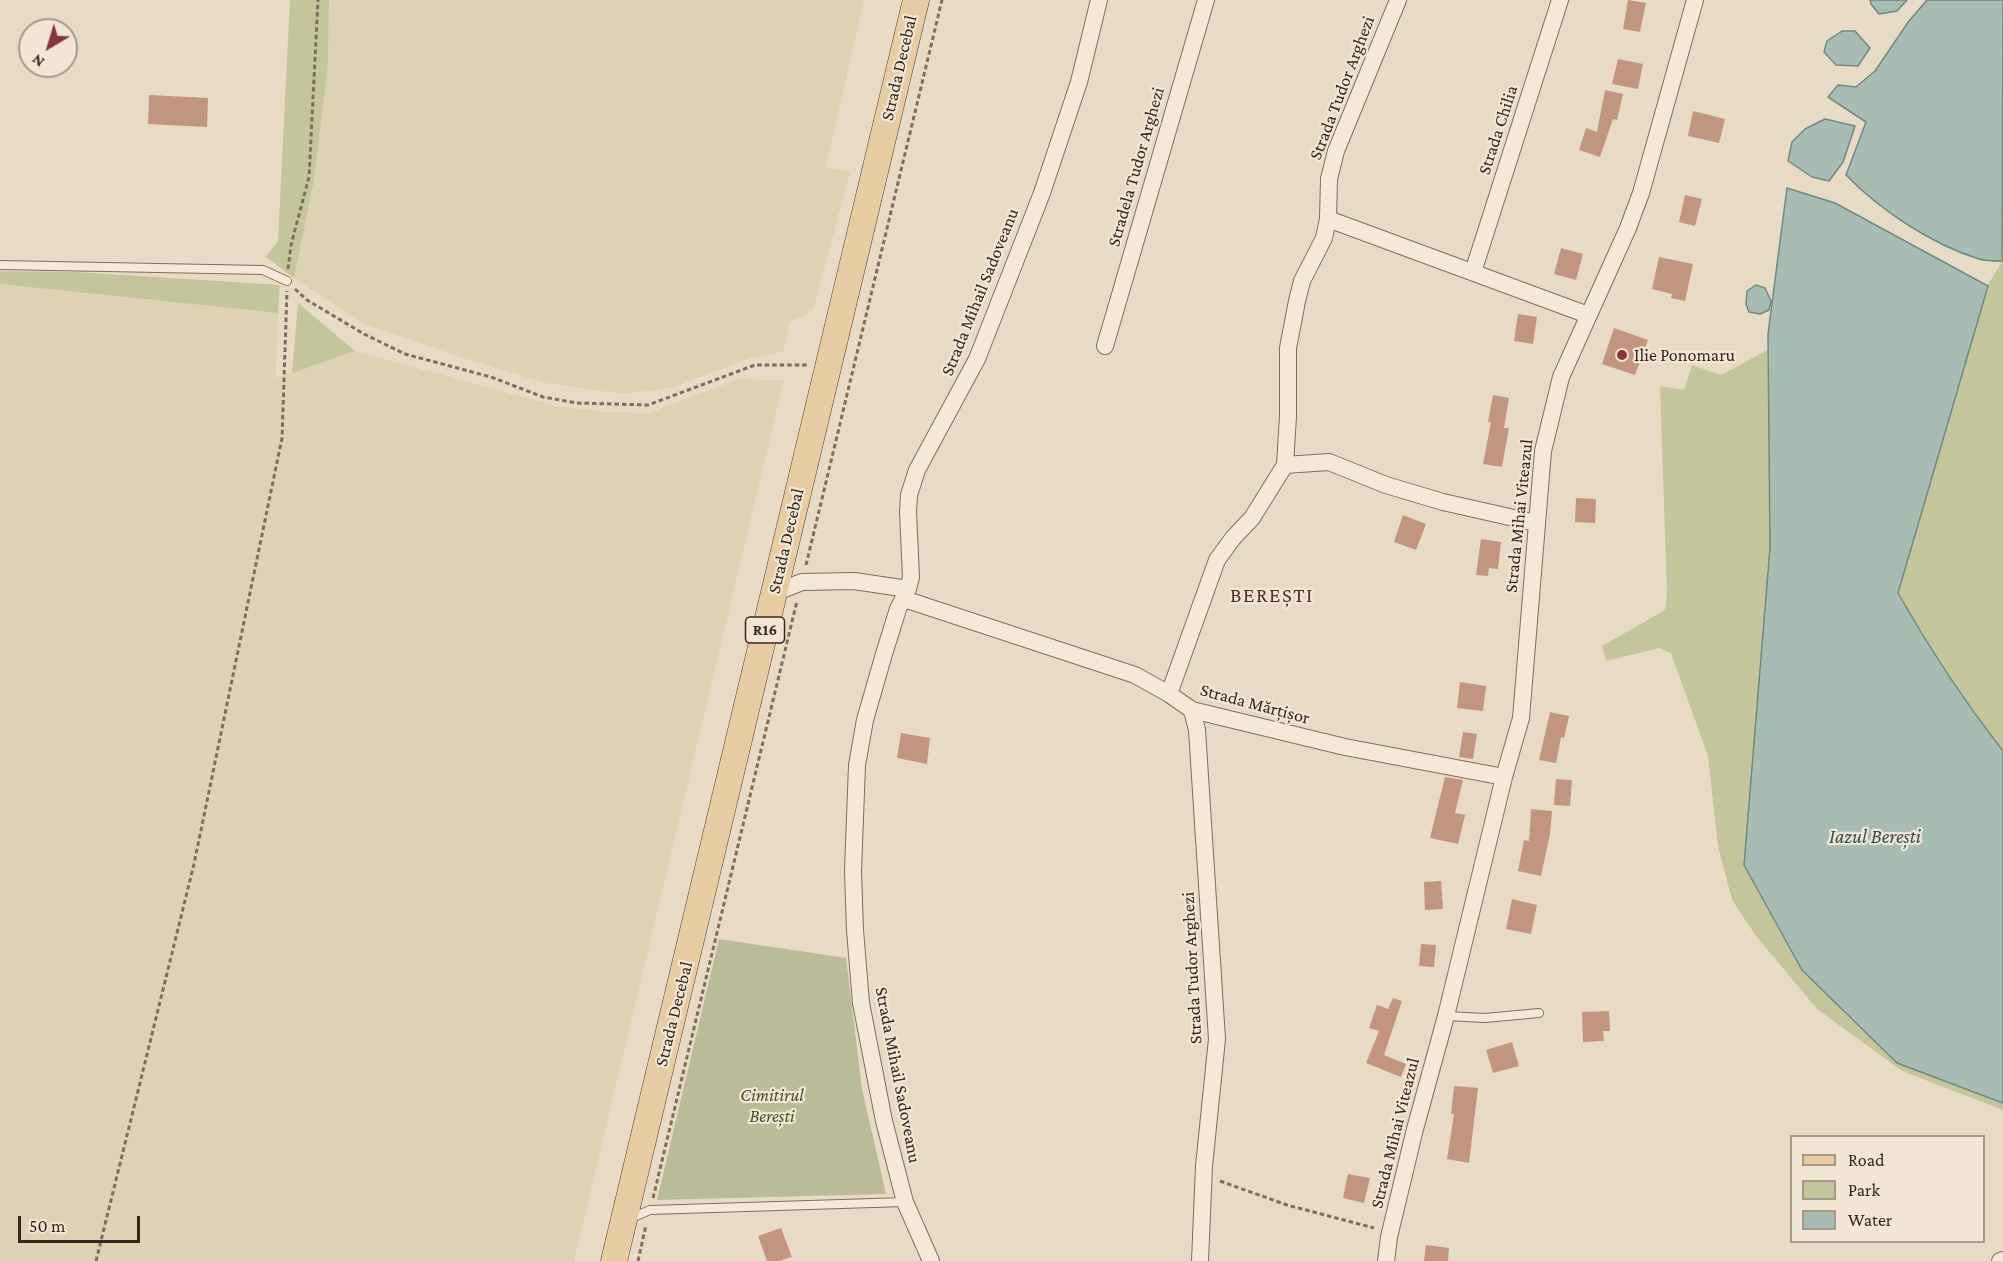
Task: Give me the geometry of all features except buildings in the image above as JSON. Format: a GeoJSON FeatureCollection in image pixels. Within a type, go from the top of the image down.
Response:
{"type":"FeatureCollection","features":[{"type":"Feature","properties":{"kind":"main road","name":"Strada Decebal"},"geometry":{"type":"LineString","coordinates":[[614,1261],[916,0]]}},
{"type":"Feature","properties":{"kind":"street","name":"Strada Mihail Sadoveanu"},"geometry":{"type":"LineString","coordinates":[[932,1261],[905,1202],[884,1121],[861,1003],[853,871],[857,765],[865,720],[894,620],[906,594],[912,561],[909,495],[917,470],[977,359],[1042,193],[1078,82],[1099,0]]}},
{"type":"Feature","properties":{"kind":"street","name":"Stradela Tudor Arghezi"},"geometry":{"type":"LineString","coordinates":[[1105,346],[1206,0]]}},
{"type":"Feature","properties":{"kind":"street","name":"Strada Tudor Arghezi"},"geometry":{"type":"LineString","coordinates":[[1169,694],[1217,560],[1252,518],[1285,465],[1288,348],[1302,281],[1324,238],[1328,219],[1329,179],[1336,151],[1398,0]]}},
{"type":"Feature","properties":{"kind":"street","name":"Strada Chilia"},"geometry":{"type":"LineString","coordinates":[[1473,272],[1560,0]]}},
{"type":"Feature","properties":{"kind":"street","name":"Strada Mihai Viteazul"},"geometry":{"type":"LineString","coordinates":[[1386,1261],[1390,1233],[1415,1129],[1521,718],[1543,451],[1561,377],[1628,228],[1641,193],[1695,0]]}},
{"type":"Feature","properties":{"kind":"street"},"geometry":{"type":"LineString","coordinates":[[1328,219],[1588,315]]}},
{"type":"Feature","properties":{"kind":"street"},"geometry":{"type":"LineString","coordinates":[[1285,465],[1329,462],[1386,485],[1443,502],[1536,523]]}},
{"type":"Feature","properties":{"kind":"street","name":"Strada Mărțișor"},"geometry":{"type":"LineString","coordinates":[[774,593],[802,582],[854,581],[906,594],[1135,675],[1192,710],[1346,747],[1504,777]]}},
{"type":"Feature","properties":{"kind":"street","name":"Strada Tudor Arghezi"},"geometry":{"type":"LineString","coordinates":[[1192,710],[1197,730],[1217,1039],[1204,1176],[1200,1261]]}},
{"type":"Feature","properties":{"kind":"lane"},"geometry":{"type":"LineString","coordinates":[[0,264],[263,270],[287,281]]}},
{"type":"Feature","properties":{"kind":"lane"},"geometry":{"type":"LineString","coordinates":[[1446,1016],[1485,1018],[1539,1013]]}},
{"type":"Feature","properties":{"kind":"lane"},"geometry":{"type":"LineString","coordinates":[[623,1222],[650,1210],[905,1202]]}},
{"type":"Feature","properties":{"kind":"path"},"geometry":{"type":"LineString","coordinates":[[96,1261],[194,864],[282,438],[287,281],[291,245],[309,177],[318,0]]}},
{"type":"Feature","properties":{"kind":"path"},"geometry":{"type":"LineString","coordinates":[[638,1261],[942,0]]}},
{"type":"Feature","properties":{"kind":"path"},"geometry":{"type":"LineString","coordinates":[[287,281],[307,300],[364,334],[405,354],[491,378],[543,397],[577,403],[648,405],[755,365],[829,364]]}},
{"type":"Feature","properties":{"kind":"path"},"geometry":{"type":"LineString","coordinates":[[1204,1176],[1287,1205],[1390,1233]]}},
{"type":"Feature","properties":{"kind":"shaded area"},"geometry":{"type":"Polygon","coordinates":[[[329,0],[864,0],[826,167],[850,172],[813,311],[790,322],[783,352],[750,358],[672,388],[622,394],[545,383],[362,323],[294,278],[314,180],[328,64],[329,0]]]}},
{"type":"Feature","properties":{"kind":"shaded area"},"geometry":{"type":"Polygon","coordinates":[[[0,284],[278,313],[276,378],[355,351],[557,406],[608,412],[648,413],[738,379],[784,380],[574,1261],[0,1261],[0,284]]]}},
{"type":"Feature","properties":{"kind":"green space"},"geometry":{"type":"Polygon","coordinates":[[[290,0],[329,0],[328,64],[314,180],[294,278],[266,257],[278,241],[290,0]]]}},
{"type":"Feature","properties":{"kind":"green space","name":"Iazul Berești"},"geometry":{"type":"Polygon","coordinates":[[[1927,0],[2003,0],[2003,1110],[1902,1071],[1817,1009],[1756,936],[1732,900],[1718,846],[1708,756],[1671,653],[1659,648],[1606,661],[1602,646],[1665,610],[1667,593],[1660,386],[1684,390],[1692,365],[1721,375],[1768,350],[1768,334],[1787,188],[1835,203],[1987,286],[2002,262],[1979,259],[1961,253],[1925,235],[1874,201],[1846,175],[1866,122],[1828,97],[1838,85],[1856,87],[1875,71],[1909,21],[1927,0]]]}},
{"type":"Feature","properties":{"kind":"green space"},"geometry":{"type":"Polygon","coordinates":[[[0,271],[76,272],[280,285],[278,313],[0,284],[0,271]]]}},
{"type":"Feature","properties":{"kind":"green space"},"geometry":{"type":"Polygon","coordinates":[[[298,303],[355,351],[292,373],[298,303]]]}},
{"type":"Feature","properties":{"kind":"green space","name":"Cimitirul Berești"},"geometry":{"type":"Polygon","coordinates":[[[719,939],[846,958],[862,1089],[886,1194],[657,1200],[719,939]]]}},
{"type":"Feature","properties":{"kind":"water"},"geometry":{"type":"Polygon","coordinates":[[[1870,0],[1907,0],[1897,11],[1879,14],[1870,0]]]}},
{"type":"Feature","properties":{"kind":"water"},"geometry":{"type":"Polygon","coordinates":[[[1927,0],[2003,0],[2002,261],[1988,261],[1961,253],[1925,235],[1874,201],[1846,175],[1866,122],[1828,97],[1838,85],[1856,87],[1875,71],[1909,21],[1927,0]]]}},
{"type":"Feature","properties":{"kind":"water"},"geometry":{"type":"Polygon","coordinates":[[[1842,31],[1855,31],[1870,48],[1858,66],[1836,65],[1824,52],[1827,41],[1842,31]]]}},
{"type":"Feature","properties":{"kind":"water"},"geometry":{"type":"Polygon","coordinates":[[[1825,119],[1855,126],[1843,162],[1829,181],[1812,177],[1788,161],[1792,142],[1805,129],[1825,119]]]}},
{"type":"Feature","properties":{"kind":"water","name":"Iazul Berești"},"geometry":{"type":"Polygon","coordinates":[[[1787,188],[1835,203],[1988,286],[1898,593],[1948,674],[2003,751],[2003,1103],[1897,1063],[1802,970],[1744,865],[1770,548],[1768,334],[1787,188]]]}},
{"type":"Feature","properties":{"kind":"water"},"geometry":{"type":"Polygon","coordinates":[[[1756,285],[1765,288],[1771,301],[1769,310],[1760,314],[1749,312],[1746,304],[1747,291],[1756,285]]]}},
{"type":"Feature","properties":{"kind":"place","name":"Ilie Ponomaru"},"geometry":{"type":"Point","coordinates":[1622,355]}},
{"type":"Feature","properties":{"kind":"district","name":"BEREȘTI"},"geometry":{"type":"Point","coordinates":[1272,596]}}]}
